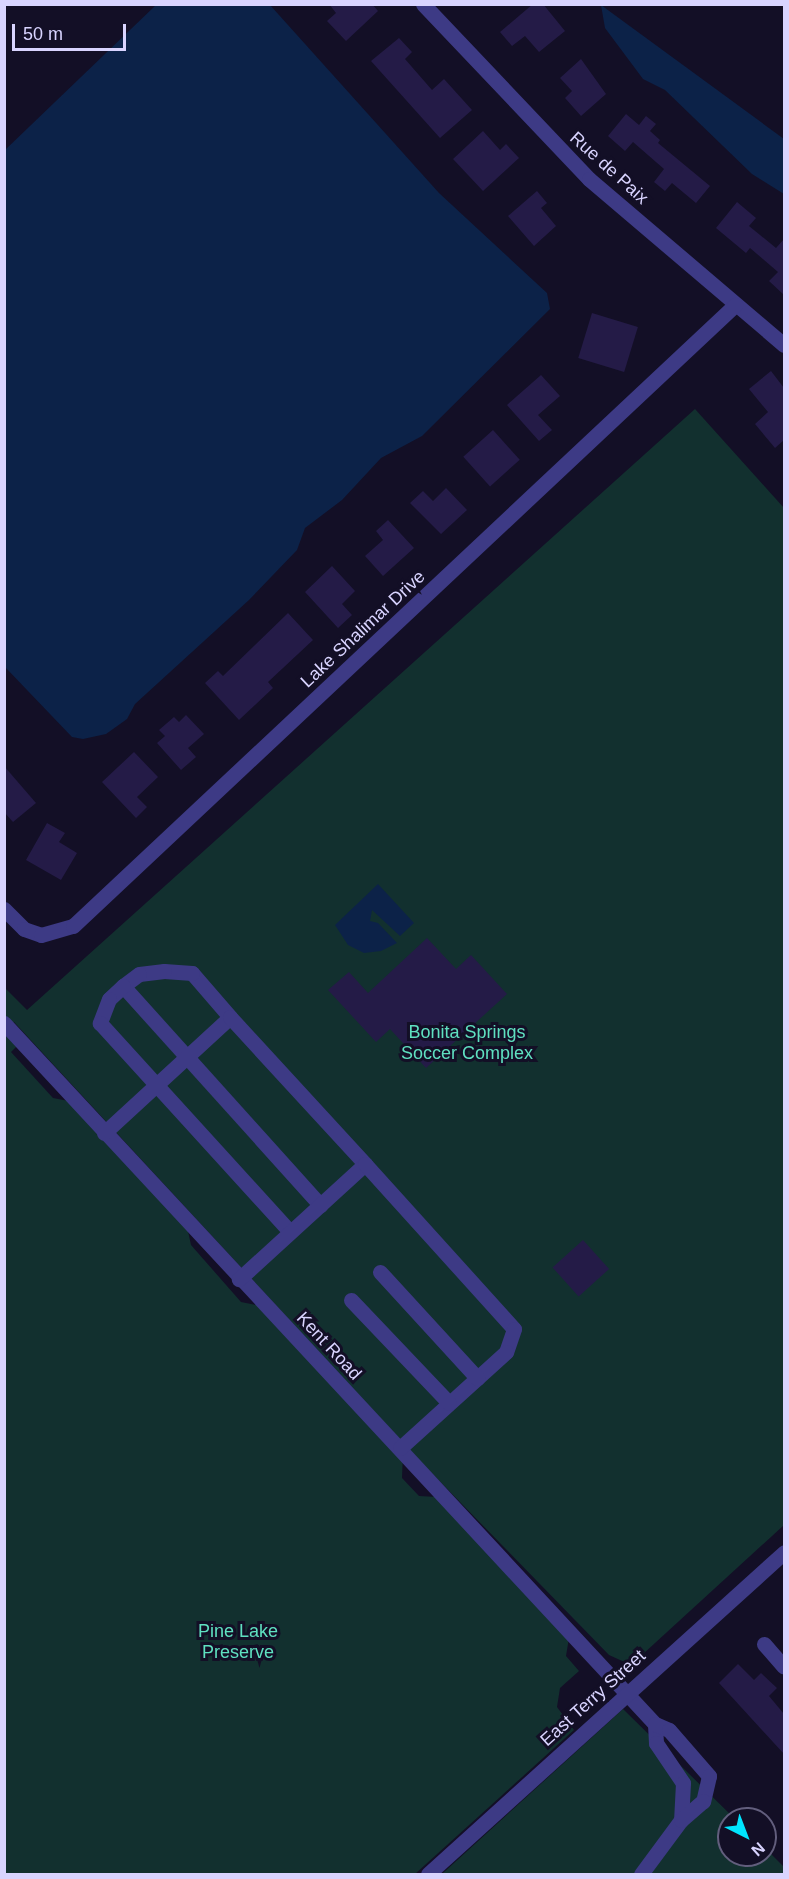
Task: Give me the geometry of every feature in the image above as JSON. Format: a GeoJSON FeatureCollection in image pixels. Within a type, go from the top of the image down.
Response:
{"type":"FeatureCollection","features":[{"type":"Feature","properties":{"kind":"street","name":"Rue de Paix"},"geometry":{"type":"LineString","coordinates":[[423,4],[589,179],[784,345]]}},
{"type":"Feature","properties":{"kind":"street","name":"Lake Shalimar Drive"},"geometry":{"type":"LineString","coordinates":[[4,909],[24,929],[41,935],[73,926],[735,305]]}},
{"type":"Feature","properties":{"kind":"street"},"geometry":{"type":"LineString","coordinates":[[290,1232],[100,1023],[109,999],[139,974],[192,973],[365,1164],[512,1321],[515,1335],[510,1346],[400,1448]]}},
{"type":"Feature","properties":{"kind":"street"},"geometry":{"type":"LineString","coordinates":[[123,986],[185,1058],[320,1205]]}},
{"type":"Feature","properties":{"kind":"street"},"geometry":{"type":"LineString","coordinates":[[104,1133],[230,1017]]}},
{"type":"Feature","properties":{"kind":"street","name":"Kent Road"},"geometry":{"type":"LineString","coordinates":[[4,1023],[239,1279],[629,1692],[655,1724]]}},
{"type":"Feature","properties":{"kind":"street"},"geometry":{"type":"LineString","coordinates":[[239,1279],[365,1164]]}},
{"type":"Feature","properties":{"kind":"street"},"geometry":{"type":"LineString","coordinates":[[380,1272],[477,1378]]}},
{"type":"Feature","properties":{"kind":"street"},"geometry":{"type":"LineString","coordinates":[[351,1300],[449,1403]]}},
{"type":"Feature","properties":{"kind":"street","name":"East Terry Street"},"geometry":{"type":"LineString","coordinates":[[428,1875],[784,1551]]}},
{"type":"Feature","properties":{"kind":"street"},"geometry":{"type":"LineString","coordinates":[[764,1644],[784,1667]]}},
{"type":"Feature","properties":{"kind":"street"},"geometry":{"type":"LineString","coordinates":[[643,1874],[681,1820],[705,1797],[709,1776],[669,1730],[655,1724],[656,1743],[682,1783],[681,1820]]}},
{"type":"Feature","properties":{"kind":"street"},"geometry":{"type":"LineString","coordinates":[[681,1796],[705,1797]]}},
{"type":"Feature","properties":{"kind":"green space","name":"Bonita Springs Soccer Complex"},"geometry":{"type":"Polygon","coordinates":[[[695,409],[784,508],[784,1525],[631,1665],[609,1655],[422,1463],[14,1022],[9,1027],[22,1041],[11,1052],[53,1098],[79,1103],[185,1217],[191,1245],[241,1302],[261,1306],[403,1453],[402,1478],[419,1496],[437,1497],[569,1638],[566,1656],[579,1671],[560,1688],[557,1707],[574,1730],[415,1874],[5,1874],[4,987],[27,1010],[695,409]]]}},
{"type":"Feature","properties":{"kind":"green space"},"geometry":{"type":"Polygon","coordinates":[[[623,1709],[723,1807],[717,1807],[717,1867],[777,1867],[777,1860],[784,1867],[784,1874],[442,1874],[623,1709]]]}},
{"type":"Feature","properties":{"kind":"water"},"geometry":{"type":"Polygon","coordinates":[[[156,5],[270,5],[439,193],[547,293],[550,309],[422,436],[381,458],[342,500],[305,528],[297,550],[249,600],[135,704],[127,719],[106,734],[83,739],[72,737],[5,667],[5,150],[156,5]]]}},
{"type":"Feature","properties":{"kind":"water"},"geometry":{"type":"Polygon","coordinates":[[[601,5],[784,139],[784,194],[752,174],[665,90],[643,79],[605,28],[601,5]]]}},
{"type":"Feature","properties":{"kind":"water"},"geometry":{"type":"Polygon","coordinates":[[[378,884],[414,923],[400,936],[372,910],[370,921],[378,923],[397,943],[381,951],[364,953],[348,945],[335,925],[378,884]]]}},
{"type":"Feature","properties":{"kind":"building"},"geometry":{"type":"Polygon","coordinates":[[[329,4],[372,4],[378,11],[346,41],[327,21],[336,13],[329,4]]]}},
{"type":"Feature","properties":{"kind":"building"},"geometry":{"type":"Polygon","coordinates":[[[533,4],[543,4],[565,31],[539,52],[525,36],[512,46],[500,32],[533,4]]]}},
{"type":"Feature","properties":{"kind":"building"},"geometry":{"type":"Polygon","coordinates":[[[399,38],[412,52],[405,59],[432,90],[444,79],[472,110],[440,138],[371,61],[399,38]]]}},
{"type":"Feature","properties":{"kind":"building"},"geometry":{"type":"Polygon","coordinates":[[[581,59],[606,94],[581,116],[565,98],[572,91],[560,78],[581,59]]]}},
{"type":"Feature","properties":{"kind":"building"},"geometry":{"type":"Polygon","coordinates":[[[626,114],[639,125],[646,116],[656,124],[650,131],[660,140],[658,143],[710,186],[696,203],[672,183],[665,191],[654,182],[664,169],[633,142],[625,151],[608,136],[626,114]]]}},
{"type":"Feature","properties":{"kind":"building"},"geometry":{"type":"Polygon","coordinates":[[[483,131],[500,150],[506,144],[519,158],[483,191],[453,159],[483,131]]]}},
{"type":"Feature","properties":{"kind":"building"},"geometry":{"type":"Polygon","coordinates":[[[537,191],[547,203],[541,208],[556,226],[534,246],[508,216],[537,191]]]}},
{"type":"Feature","properties":{"kind":"building"},"geometry":{"type":"Polygon","coordinates":[[[737,202],[756,218],[749,226],[776,248],[784,239],[784,295],[769,281],[778,272],[750,248],[746,253],[716,228],[737,202]]]}},
{"type":"Feature","properties":{"kind":"building"},"geometry":{"type":"Polygon","coordinates":[[[592,313],[638,327],[624,372],[578,358],[592,313]]]}},
{"type":"Feature","properties":{"kind":"building"},"geometry":{"type":"Polygon","coordinates":[[[771,371],[784,388],[784,440],[775,448],[755,424],[768,412],[749,389],[771,371]]]}},
{"type":"Feature","properties":{"kind":"building"},"geometry":{"type":"Polygon","coordinates":[[[541,375],[560,396],[538,415],[552,430],[539,441],[507,405],[541,375]]]}},
{"type":"Feature","properties":{"kind":"building"},"geometry":{"type":"Polygon","coordinates":[[[493,430],[520,460],[490,486],[463,457],[493,430]]]}},
{"type":"Feature","properties":{"kind":"building"},"geometry":{"type":"Polygon","coordinates":[[[446,488],[467,510],[441,534],[410,503],[423,491],[433,501],[446,488]]]}},
{"type":"Feature","properties":{"kind":"building"},"geometry":{"type":"Polygon","coordinates":[[[388,520],[414,548],[383,576],[365,556],[383,540],[376,531],[388,520]]]}},
{"type":"Feature","properties":{"kind":"building"},"geometry":{"type":"Polygon","coordinates":[[[332,566],[355,591],[342,604],[352,615],[338,628],[305,592],[332,566]]]}},
{"type":"Feature","properties":{"kind":"building"},"geometry":{"type":"Polygon","coordinates":[[[288,613],[313,640],[268,682],[273,688],[239,720],[205,683],[218,671],[223,676],[288,613]]]}},
{"type":"Feature","properties":{"kind":"building"},"geometry":{"type":"Polygon","coordinates":[[[186,715],[204,734],[188,748],[196,757],[181,770],[157,743],[165,736],[159,730],[174,717],[179,722],[186,715]]]}},
{"type":"Feature","properties":{"kind":"building"},"geometry":{"type":"Polygon","coordinates":[[[134,752],[158,777],[137,797],[147,807],[136,818],[102,782],[134,752]]]}},
{"type":"Feature","properties":{"kind":"building"},"geometry":{"type":"Polygon","coordinates":[[[4,766],[36,803],[13,822],[4,812],[4,766]]]}},
{"type":"Feature","properties":{"kind":"building"},"geometry":{"type":"Polygon","coordinates":[[[47,823],[65,833],[59,842],[77,853],[61,880],[26,860],[47,823]]]}},
{"type":"Feature","properties":{"kind":"building"},"geometry":{"type":"Polygon","coordinates":[[[427,938],[456,969],[471,955],[507,994],[426,1068],[390,1029],[376,1042],[328,990],[349,972],[368,993],[427,938]]]}},
{"type":"Feature","properties":{"kind":"building"},"geometry":{"type":"Polygon","coordinates":[[[583,1240],[609,1269],[579,1296],[553,1267],[583,1240]]]}},
{"type":"Feature","properties":{"kind":"building"},"geometry":{"type":"Polygon","coordinates":[[[738,1664],[754,1680],[761,1673],[777,1688],[769,1696],[784,1714],[784,1754],[719,1683],[738,1664]]]}},
{"type":"Feature","properties":{"kind":"park label","name":"Pine Lake Preserve"},"geometry":{"type":"Point","coordinates":[238,1642]}}]}
